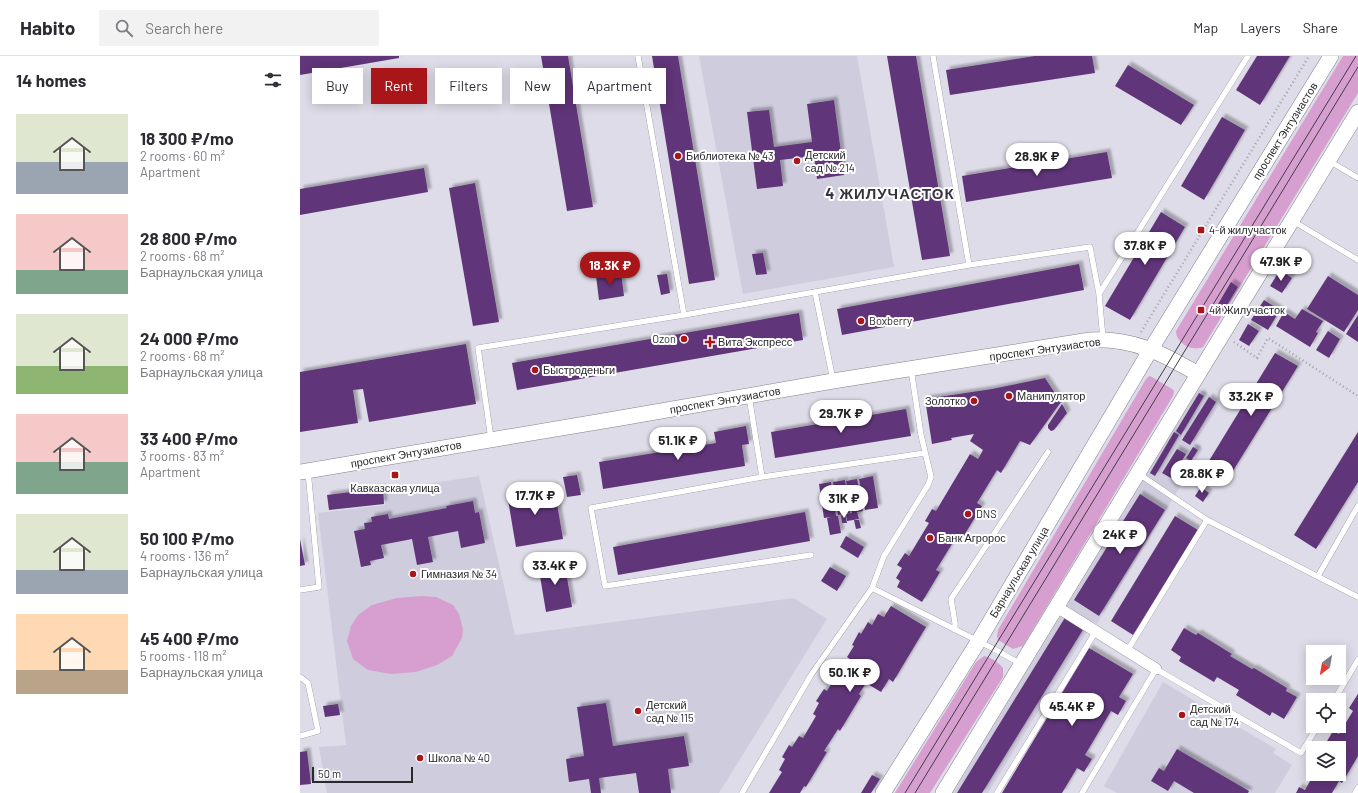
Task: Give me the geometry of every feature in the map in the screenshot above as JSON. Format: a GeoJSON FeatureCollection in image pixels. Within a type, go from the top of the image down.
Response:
{"type":"FeatureCollection","features":[{"type":"Feature","properties":{"kind":"main road","name":"проспект Энтузиастов"},"geometry":{"type":"LineString","coordinates":[[1151,349],[1331,56]]}},
{"type":"Feature","properties":{"kind":"main road"},"geometry":{"type":"LineString","coordinates":[[943,793],[1358,112]]}},
{"type":"Feature","properties":{"kind":"main road","name":"проспект Энтузиастов"},"geometry":{"type":"LineString","coordinates":[[304,471],[834,381],[1065,344],[1102,340],[1126,342],[1151,349],[1198,374]]}},
{"type":"Feature","properties":{"kind":"main road","name":"Барнаульская улица"},"geometry":{"type":"LineString","coordinates":[[883,793],[978,642],[1151,349]]}},
{"type":"Feature","properties":{"kind":"street"},"geometry":{"type":"LineString","coordinates":[[1056,607],[1156,669]]}},
{"type":"Feature","properties":{"kind":"lane"},"geometry":{"type":"LineString","coordinates":[[638,56],[684,316]]}},
{"type":"Feature","properties":{"kind":"lane"},"geometry":{"type":"LineString","coordinates":[[933,56],[969,265]]}},
{"type":"Feature","properties":{"kind":"lane"},"geometry":{"type":"LineString","coordinates":[[1099,294],[1248,56]]}},
{"type":"Feature","properties":{"kind":"lane"},"geometry":{"type":"LineString","coordinates":[[1328,160],[1358,178]]}},
{"type":"Feature","properties":{"kind":"lane"},"geometry":{"type":"LineString","coordinates":[[1292,221],[1358,260]]}},
{"type":"Feature","properties":{"kind":"lane"},"geometry":{"type":"LineString","coordinates":[[491,440],[478,348],[684,316],[969,265],[1090,248],[1099,294],[1102,340]]}},
{"type":"Feature","properties":{"kind":"lane"},"geometry":{"type":"LineString","coordinates":[[815,292],[834,381]]}},
{"type":"Feature","properties":{"kind":"lane"},"geometry":{"type":"LineString","coordinates":[[742,793],[811,675],[872,588],[884,556],[928,485],[931,477],[921,435],[911,369]]}},
{"type":"Feature","properties":{"kind":"lane"},"geometry":{"type":"LineString","coordinates":[[749,396],[762,477]]}},
{"type":"Feature","properties":{"kind":"lane"},"geometry":{"type":"LineString","coordinates":[[954,630],[955,623],[951,599],[1048,452]]}},
{"type":"Feature","properties":{"kind":"lane"},"geometry":{"type":"LineString","coordinates":[[811,554],[605,586],[590,508],[762,477],[925,453]]}},
{"type":"Feature","properties":{"kind":"lane"},"geometry":{"type":"LineString","coordinates":[[300,590],[319,587],[304,471]]}},
{"type":"Feature","properties":{"kind":"lane"},"geometry":{"type":"LineString","coordinates":[[1138,473],[1207,520],[1358,597]]}},
{"type":"Feature","properties":{"kind":"lane"},"geometry":{"type":"LineString","coordinates":[[1318,576],[1358,506]]}},
{"type":"Feature","properties":{"kind":"lane"},"geometry":{"type":"LineString","coordinates":[[1127,651],[1207,520]]}},
{"type":"Feature","properties":{"kind":"lane"},"geometry":{"type":"LineString","coordinates":[[872,588],[1021,664]]}},
{"type":"Feature","properties":{"kind":"lane"},"geometry":{"type":"LineString","coordinates":[[997,793],[1096,631]]}},
{"type":"Feature","properties":{"kind":"lane"},"geometry":{"type":"LineString","coordinates":[[1338,693],[1358,660]]}},
{"type":"Feature","properties":{"kind":"lane"},"geometry":{"type":"LineString","coordinates":[[1082,793],[1156,669],[1301,753],[1314,733]]}},
{"type":"Feature","properties":{"kind":"lane"},"geometry":{"type":"LineString","coordinates":[[300,677],[308,683],[318,731],[300,736]]}},
{"type":"Feature","properties":{"kind":"lane"},"geometry":{"type":"LineString","coordinates":[[1355,793],[1358,788]]}},
{"type":"Feature","properties":{"kind":"path"},"geometry":{"type":"LineString","coordinates":[[1126,342],[1139,335],[1309,56]]}},
{"type":"Feature","properties":{"kind":"path"},"geometry":{"type":"LineString","coordinates":[[1222,334],[1257,358],[1268,338],[1358,396]]}},
{"type":"Feature","properties":{"kind":"shaded area","name":"Детский сад № 214"},"geometry":{"type":"Polygon","coordinates":[[[699,56],[857,56],[894,267],[743,294],[699,56]]]}},
{"type":"Feature","properties":{"kind":"shaded area"},"geometry":{"type":"Polygon","coordinates":[[[1343,56],[1358,56],[1358,93],[1203,347],[1194,348],[1185,345],[1179,339],[1176,331],[1343,56]]]}},
{"type":"Feature","properties":{"kind":"shaded area"},"geometry":{"type":"Polygon","coordinates":[[[1149,376],[1172,389],[1174,391],[1173,396],[1023,646],[1013,649],[998,640],[998,630],[1149,376]]]}},
{"type":"Feature","properties":{"kind":"shaded area"},"geometry":{"type":"Polygon","coordinates":[[[1199,389],[1221,402],[1195,443],[1203,449],[1097,624],[1093,622],[988,793],[953,793],[1199,389]]]}},
{"type":"Feature","properties":{"kind":"shaded area"},"geometry":{"type":"Polygon","coordinates":[[[479,476],[515,635],[794,598],[827,619],[719,793],[327,793],[319,747],[346,745],[318,513],[385,505],[385,490],[479,476]]]}},
{"type":"Feature","properties":{"kind":"shaded area"},"geometry":{"type":"Polygon","coordinates":[[[422,596],[436,597],[453,605],[459,614],[463,629],[462,638],[452,656],[437,665],[416,672],[391,674],[368,670],[353,659],[347,641],[351,626],[358,615],[372,605],[397,598],[422,596]]]}},
{"type":"Feature","properties":{"kind":"shaded area"},"geometry":{"type":"Polygon","coordinates":[[[984,656],[997,662],[1003,668],[1003,677],[930,793],[895,793],[976,662],[984,656]]]}},
{"type":"Feature","properties":{"kind":"shaded area","name":"Детский сад № 174"},"geometry":{"type":"Polygon","coordinates":[[[1163,682],[1276,749],[1273,753],[1292,765],[1275,793],[1117,793],[1104,786],[1163,682]]]}},
{"type":"Feature","properties":{"kind":"building"},"geometry":{"type":"Polygon","coordinates":[[[300,56],[399,56],[399,58],[341,68],[312,68],[312,73],[300,75],[300,56]]]}},
{"type":"Feature","properties":{"kind":"building"},"geometry":{"type":"Polygon","coordinates":[[[541,56],[568,56],[573,86],[573,104],[576,104],[593,207],[567,211],[549,104],[565,104],[565,68],[543,68],[541,56]]]}},
{"type":"Feature","properties":{"kind":"building"},"geometry":{"type":"Polygon","coordinates":[[[652,56],[678,56],[715,280],[689,284],[660,104],[666,104],[666,68],[654,68],[652,56]]]}},
{"type":"Feature","properties":{"kind":"building"},"geometry":{"type":"Polygon","coordinates":[[[887,56],[916,56],[950,256],[922,260],[887,56]]]}},
{"type":"Feature","properties":{"kind":"building"},"geometry":{"type":"Polygon","coordinates":[[[1035,56],[1092,56],[1095,73],[950,95],[946,70],[1035,56]]]}},
{"type":"Feature","properties":{"kind":"building"},"geometry":{"type":"Polygon","coordinates":[[[1257,56],[1290,56],[1260,105],[1236,90],[1257,56]]]}},
{"type":"Feature","properties":{"kind":"building"},"geometry":{"type":"Polygon","coordinates":[[[1128,65],[1194,105],[1181,125],[1115,86],[1128,65]]]}},
{"type":"Feature","properties":{"kind":"building"},"geometry":{"type":"Polygon","coordinates":[[[834,100],[844,175],[817,179],[814,156],[780,160],[783,186],[757,189],[747,112],[769,110],[774,147],[812,142],[807,104],[834,100]]]}},
{"type":"Feature","properties":{"kind":"building"},"geometry":{"type":"Polygon","coordinates":[[[1222,117],[1245,130],[1204,200],[1181,186],[1222,117]]]}},
{"type":"Feature","properties":{"kind":"building"},"geometry":{"type":"Polygon","coordinates":[[[1107,152],[1112,178],[966,202],[962,176],[1107,152]]]}},
{"type":"Feature","properties":{"kind":"building"},"geometry":{"type":"Polygon","coordinates":[[[424,168],[428,192],[300,215],[300,189],[424,168]]]}},
{"type":"Feature","properties":{"kind":"building"},"geometry":{"type":"Polygon","coordinates":[[[475,183],[499,322],[473,326],[449,188],[475,183]]]}},
{"type":"Feature","properties":{"kind":"building"},"geometry":{"type":"Polygon","coordinates":[[[1161,212],[1185,227],[1130,320],[1105,306],[1161,212]]]}},
{"type":"Feature","properties":{"kind":"building"},"geometry":{"type":"Polygon","coordinates":[[[763,253],[767,274],[756,275],[752,254],[763,253]]]}},
{"type":"Feature","properties":{"kind":"building"},"geometry":{"type":"Polygon","coordinates":[[[1079,264],[1084,290],[842,335],[837,309],[1079,264]]]}},
{"type":"Feature","properties":{"kind":"building"},"geometry":{"type":"Polygon","coordinates":[[[1280,270],[1292,278],[1282,293],[1270,286],[1280,270]]]}},
{"type":"Feature","properties":{"kind":"building"},"geometry":{"type":"Polygon","coordinates":[[[621,272],[624,296],[599,300],[596,276],[621,272]]]}},
{"type":"Feature","properties":{"kind":"building"},"geometry":{"type":"Polygon","coordinates":[[[667,274],[670,293],[661,295],[657,275],[667,274]]]}},
{"type":"Feature","properties":{"kind":"building"},"geometry":{"type":"Polygon","coordinates":[[[1328,276],[1358,295],[1358,310],[1344,332],[1307,309],[1328,276]]]}},
{"type":"Feature","properties":{"kind":"building"},"geometry":{"type":"Polygon","coordinates":[[[1231,282],[1238,287],[1221,315],[1214,311],[1231,282]]]}},
{"type":"Feature","properties":{"kind":"building"},"geometry":{"type":"Polygon","coordinates":[[[1264,300],[1280,310],[1268,330],[1251,320],[1264,300]]]}},
{"type":"Feature","properties":{"kind":"building"},"geometry":{"type":"Polygon","coordinates":[[[1302,309],[1323,321],[1316,332],[1318,333],[1310,347],[1276,326],[1284,312],[1295,319],[1302,309]]]}},
{"type":"Feature","properties":{"kind":"building"},"geometry":{"type":"Polygon","coordinates":[[[799,313],[803,340],[517,390],[512,363],[799,313]]]}},
{"type":"Feature","properties":{"kind":"building"},"geometry":{"type":"Polygon","coordinates":[[[1358,315],[1358,342],[1346,334],[1358,315]]]}},
{"type":"Feature","properties":{"kind":"building"},"geometry":{"type":"Polygon","coordinates":[[[1248,324],[1259,331],[1249,346],[1239,340],[1248,324]]]}},
{"type":"Feature","properties":{"kind":"building"},"geometry":{"type":"Polygon","coordinates":[[[1328,331],[1340,339],[1329,358],[1316,350],[1328,331]]]}},
{"type":"Feature","properties":{"kind":"building"},"geometry":{"type":"Polygon","coordinates":[[[466,344],[476,404],[369,422],[363,389],[353,390],[358,423],[300,432],[300,372],[466,344]]]}},
{"type":"Feature","properties":{"kind":"building"},"geometry":{"type":"Polygon","coordinates":[[[1275,353],[1298,366],[1226,482],[1204,469],[1275,353]]]}},
{"type":"Feature","properties":{"kind":"building"},"geometry":{"type":"Polygon","coordinates":[[[1045,378],[1061,402],[1030,445],[1020,441],[1001,473],[997,470],[977,503],[982,506],[960,542],[955,539],[936,570],[940,572],[922,602],[897,587],[900,581],[896,578],[902,568],[897,565],[905,553],[909,556],[929,523],[925,521],[932,509],[936,511],[970,454],[978,459],[983,450],[970,441],[974,434],[951,438],[952,440],[932,444],[925,399],[992,389],[1045,378]]]}},
{"type":"Feature","properties":{"kind":"building"},"geometry":{"type":"Polygon","coordinates":[[[1199,393],[1204,396],[1181,435],[1176,431],[1199,393]]]}},
{"type":"Feature","properties":{"kind":"building"},"geometry":{"type":"Polygon","coordinates":[[[1209,397],[1216,402],[1190,445],[1182,440],[1209,397]]]}},
{"type":"Feature","properties":{"kind":"building"},"geometry":{"type":"Polygon","coordinates":[[[1062,404],[1067,413],[1054,430],[1051,431],[1048,428],[1048,425],[1062,404]]]}},
{"type":"Feature","properties":{"kind":"building"},"geometry":{"type":"Polygon","coordinates":[[[906,409],[911,436],[775,458],[771,432],[906,409]]]}},
{"type":"Feature","properties":{"kind":"building"},"geometry":{"type":"Polygon","coordinates":[[[746,426],[749,444],[742,445],[745,466],[603,489],[599,462],[716,443],[714,432],[746,426]]]}},
{"type":"Feature","properties":{"kind":"building"},"geometry":{"type":"Polygon","coordinates":[[[1174,432],[1179,435],[1155,476],[1150,473],[1174,432]]]}},
{"type":"Feature","properties":{"kind":"building"},"geometry":{"type":"Polygon","coordinates":[[[1358,432],[1358,482],[1316,549],[1294,535],[1358,432]]]}},
{"type":"Feature","properties":{"kind":"building"},"geometry":{"type":"Polygon","coordinates":[[[1193,447],[1198,450],[1191,461],[1186,458],[1193,447]]]}},
{"type":"Feature","properties":{"kind":"building"},"geometry":{"type":"Polygon","coordinates":[[[1177,449],[1186,454],[1171,478],[1162,473],[1177,449]]]}},
{"type":"Feature","properties":{"kind":"building"},"geometry":{"type":"Polygon","coordinates":[[[1184,460],[1190,464],[1181,479],[1175,475],[1184,460]]]}},
{"type":"Feature","properties":{"kind":"building"},"geometry":{"type":"Polygon","coordinates":[[[577,475],[581,495],[567,497],[563,477],[577,475]]]}},
{"type":"Feature","properties":{"kind":"building"},"geometry":{"type":"Polygon","coordinates":[[[873,476],[878,508],[865,510],[859,479],[873,476]]]}},
{"type":"Feature","properties":{"kind":"building"},"geometry":{"type":"Polygon","coordinates":[[[857,479],[863,511],[852,513],[846,481],[857,479]]]}},
{"type":"Feature","properties":{"kind":"building"},"geometry":{"type":"Polygon","coordinates":[[[845,480],[850,513],[838,515],[833,482],[845,480]]]}},
{"type":"Feature","properties":{"kind":"building"},"geometry":{"type":"Polygon","coordinates":[[[831,482],[836,516],[838,516],[841,533],[830,535],[827,518],[831,517],[824,518],[819,484],[831,482]]]}},
{"type":"Feature","properties":{"kind":"building"},"geometry":{"type":"Polygon","coordinates":[[[554,486],[563,539],[516,547],[507,494],[554,486]]]}},
{"type":"Feature","properties":{"kind":"building"},"geometry":{"type":"Polygon","coordinates":[[[1201,487],[1209,493],[1203,502],[1195,496],[1201,487]]]}},
{"type":"Feature","properties":{"kind":"building"},"geometry":{"type":"Polygon","coordinates":[[[383,488],[384,504],[329,510],[327,495],[383,488]]]}},
{"type":"Feature","properties":{"kind":"building"},"geometry":{"type":"Polygon","coordinates":[[[1140,494],[1165,510],[1099,616],[1074,600],[1140,494]]]}},
{"type":"Feature","properties":{"kind":"building"},"geometry":{"type":"Polygon","coordinates":[[[473,501],[475,513],[479,512],[485,543],[461,548],[458,531],[428,537],[433,562],[417,565],[412,539],[381,545],[384,558],[370,561],[371,565],[361,567],[354,531],[365,529],[364,523],[372,522],[371,517],[388,514],[389,519],[447,508],[446,506],[473,501]]]}},
{"type":"Feature","properties":{"kind":"building"},"geometry":{"type":"Polygon","coordinates":[[[805,512],[810,541],[618,575],[613,547],[805,512]]]}},
{"type":"Feature","properties":{"kind":"building"},"geometry":{"type":"Polygon","coordinates":[[[857,512],[859,519],[847,521],[846,514],[857,512]]]}},
{"type":"Feature","properties":{"kind":"building"},"geometry":{"type":"Polygon","coordinates":[[[845,514],[847,523],[842,523],[841,515],[845,514]]]}},
{"type":"Feature","properties":{"kind":"building"},"geometry":{"type":"Polygon","coordinates":[[[1175,516],[1198,530],[1133,635],[1111,621],[1175,516]]]}},
{"type":"Feature","properties":{"kind":"building"},"geometry":{"type":"Polygon","coordinates":[[[854,520],[859,520],[861,528],[856,529],[854,520]]]}},
{"type":"Feature","properties":{"kind":"building"},"geometry":{"type":"Polygon","coordinates":[[[846,536],[864,547],[858,558],[840,547],[846,536]]]}},
{"type":"Feature","properties":{"kind":"building"},"geometry":{"type":"Polygon","coordinates":[[[300,539],[305,565],[300,566],[300,539]]]}},
{"type":"Feature","properties":{"kind":"building"},"geometry":{"type":"Polygon","coordinates":[[[564,560],[572,607],[546,612],[538,564],[564,560]]]}},
{"type":"Feature","properties":{"kind":"building"},"geometry":{"type":"Polygon","coordinates":[[[830,567],[846,576],[837,591],[821,581],[830,567]]]}},
{"type":"Feature","properties":{"kind":"building"},"geometry":{"type":"Polygon","coordinates":[[[891,606],[926,627],[893,682],[889,679],[881,692],[866,683],[859,694],[861,696],[840,731],[838,729],[824,751],[827,752],[806,787],[804,786],[800,793],[769,793],[782,772],[779,770],[785,759],[782,757],[789,745],[792,747],[799,736],[803,738],[816,716],[813,714],[819,703],[816,701],[824,689],[827,691],[834,679],[837,681],[851,660],[847,657],[854,646],[852,645],[859,632],[861,634],[868,622],[872,625],[878,614],[884,617],[891,606]]]}},
{"type":"Feature","properties":{"kind":"building"},"geometry":{"type":"Polygon","coordinates":[[[1066,616],[1084,628],[982,793],[957,793],[1066,616]]]}},
{"type":"Feature","properties":{"kind":"building"},"geometry":{"type":"Polygon","coordinates":[[[1184,628],[1196,635],[1198,633],[1232,654],[1230,656],[1252,669],[1254,668],[1287,688],[1286,691],[1297,697],[1284,719],[1272,712],[1270,716],[1236,695],[1239,690],[1217,677],[1214,682],[1179,661],[1181,657],[1171,650],[1184,628]]]}},
{"type":"Feature","properties":{"kind":"building"},"geometry":{"type":"Polygon","coordinates":[[[1089,648],[1133,674],[1119,697],[1126,701],[1118,715],[1111,711],[1085,755],[1092,759],[1084,772],[1077,768],[1062,793],[1002,793],[1089,648]]]}},
{"type":"Feature","properties":{"kind":"building"},"geometry":{"type":"Polygon","coordinates":[[[1358,694],[1358,756],[1346,776],[1346,741],[1327,741],[1332,733],[1346,733],[1346,722],[1353,711],[1349,708],[1358,694]]]}},
{"type":"Feature","properties":{"kind":"building"},"geometry":{"type":"Polygon","coordinates":[[[606,703],[613,746],[684,736],[689,766],[668,769],[671,793],[639,793],[636,773],[599,778],[601,793],[591,793],[589,779],[569,782],[566,759],[584,756],[577,707],[606,703]]]}},
{"type":"Feature","properties":{"kind":"building"},"geometry":{"type":"Polygon","coordinates":[[[338,704],[340,715],[325,717],[323,706],[338,704]]]}},
{"type":"Feature","properties":{"kind":"building"},"geometry":{"type":"Polygon","coordinates":[[[1177,749],[1249,791],[1248,793],[1194,793],[1174,781],[1168,791],[1151,781],[1159,768],[1164,771],[1177,749]]]}},
{"type":"Feature","properties":{"kind":"building"},"geometry":{"type":"Polygon","coordinates":[[[307,751],[311,784],[300,785],[300,752],[307,751]]]}},
{"type":"Feature","properties":{"kind":"building"},"geometry":{"type":"Polygon","coordinates":[[[872,775],[880,779],[871,793],[861,793],[872,775]]]}},
{"type":"Feature","properties":{"kind":"building"},"geometry":{"type":"Polygon","coordinates":[[[1310,781],[1339,781],[1332,793],[1296,793],[1299,787],[1305,790],[1310,781]]]}},
{"type":"Feature","properties":{"kind":"tram line"},"geometry":{"type":"LineString","coordinates":[[905,793],[1356,56]]}},
{"type":"Feature","properties":{"kind":"tram line"},"geometry":{"type":"LineString","coordinates":[[915,793],[1358,67]]}},
{"type":"Feature","properties":{"kind":"place","name":"Библиотека № 43"},"geometry":{"type":"Point","coordinates":[678,156]}},
{"type":"Feature","properties":{"kind":"place","name":"Детский сад № 214"},"geometry":{"type":"Point","coordinates":[797,161]}},
{"type":"Feature","properties":{"kind":"place","name":"4-й жилучасток"},"geometry":{"type":"Point","coordinates":[1201,230]}},
{"type":"Feature","properties":{"kind":"place","name":"4й Жилучасток"},"geometry":{"type":"Point","coordinates":[1201,310]}},
{"type":"Feature","properties":{"kind":"place","name":"Boxberry"},"geometry":{"type":"Point","coordinates":[861,321]}},
{"type":"Feature","properties":{"kind":"place","name":"Ozon"},"geometry":{"type":"Point","coordinates":[684,339]}},
{"type":"Feature","properties":{"kind":"place","name":"Вита Экспресс"},"geometry":{"type":"Point","coordinates":[710,342]}},
{"type":"Feature","properties":{"kind":"place","name":"Быстроденьги"},"geometry":{"type":"Point","coordinates":[535,370]}},
{"type":"Feature","properties":{"kind":"place","name":"Манипулятор"},"geometry":{"type":"Point","coordinates":[1009,396]}},
{"type":"Feature","properties":{"kind":"place","name":"Золотко"},"geometry":{"type":"Point","coordinates":[974,401]}},
{"type":"Feature","properties":{"kind":"place","name":"Кавказская улица"},"geometry":{"type":"Point","coordinates":[395,475]}},
{"type":"Feature","properties":{"kind":"place","name":"DNS"},"geometry":{"type":"Point","coordinates":[968,514]}},
{"type":"Feature","properties":{"kind":"place","name":"Банк Агророс"},"geometry":{"type":"Point","coordinates":[930,538]}},
{"type":"Feature","properties":{"kind":"place","name":"Гимназия № 34"},"geometry":{"type":"Point","coordinates":[413,574]}},
{"type":"Feature","properties":{"kind":"place","name":"Детский сад № 115"},"geometry":{"type":"Point","coordinates":[638,711]}},
{"type":"Feature","properties":{"kind":"place","name":"Детский сад № 174"},"geometry":{"type":"Point","coordinates":[1182,715]}},
{"type":"Feature","properties":{"kind":"place","name":"Школа № 40"},"geometry":{"type":"Point","coordinates":[420,758]}},
{"type":"Feature","properties":{"kind":"district","name":"4 ЖИЛУЧАСТОК"},"geometry":{"type":"Point","coordinates":[890,194]}}]}
